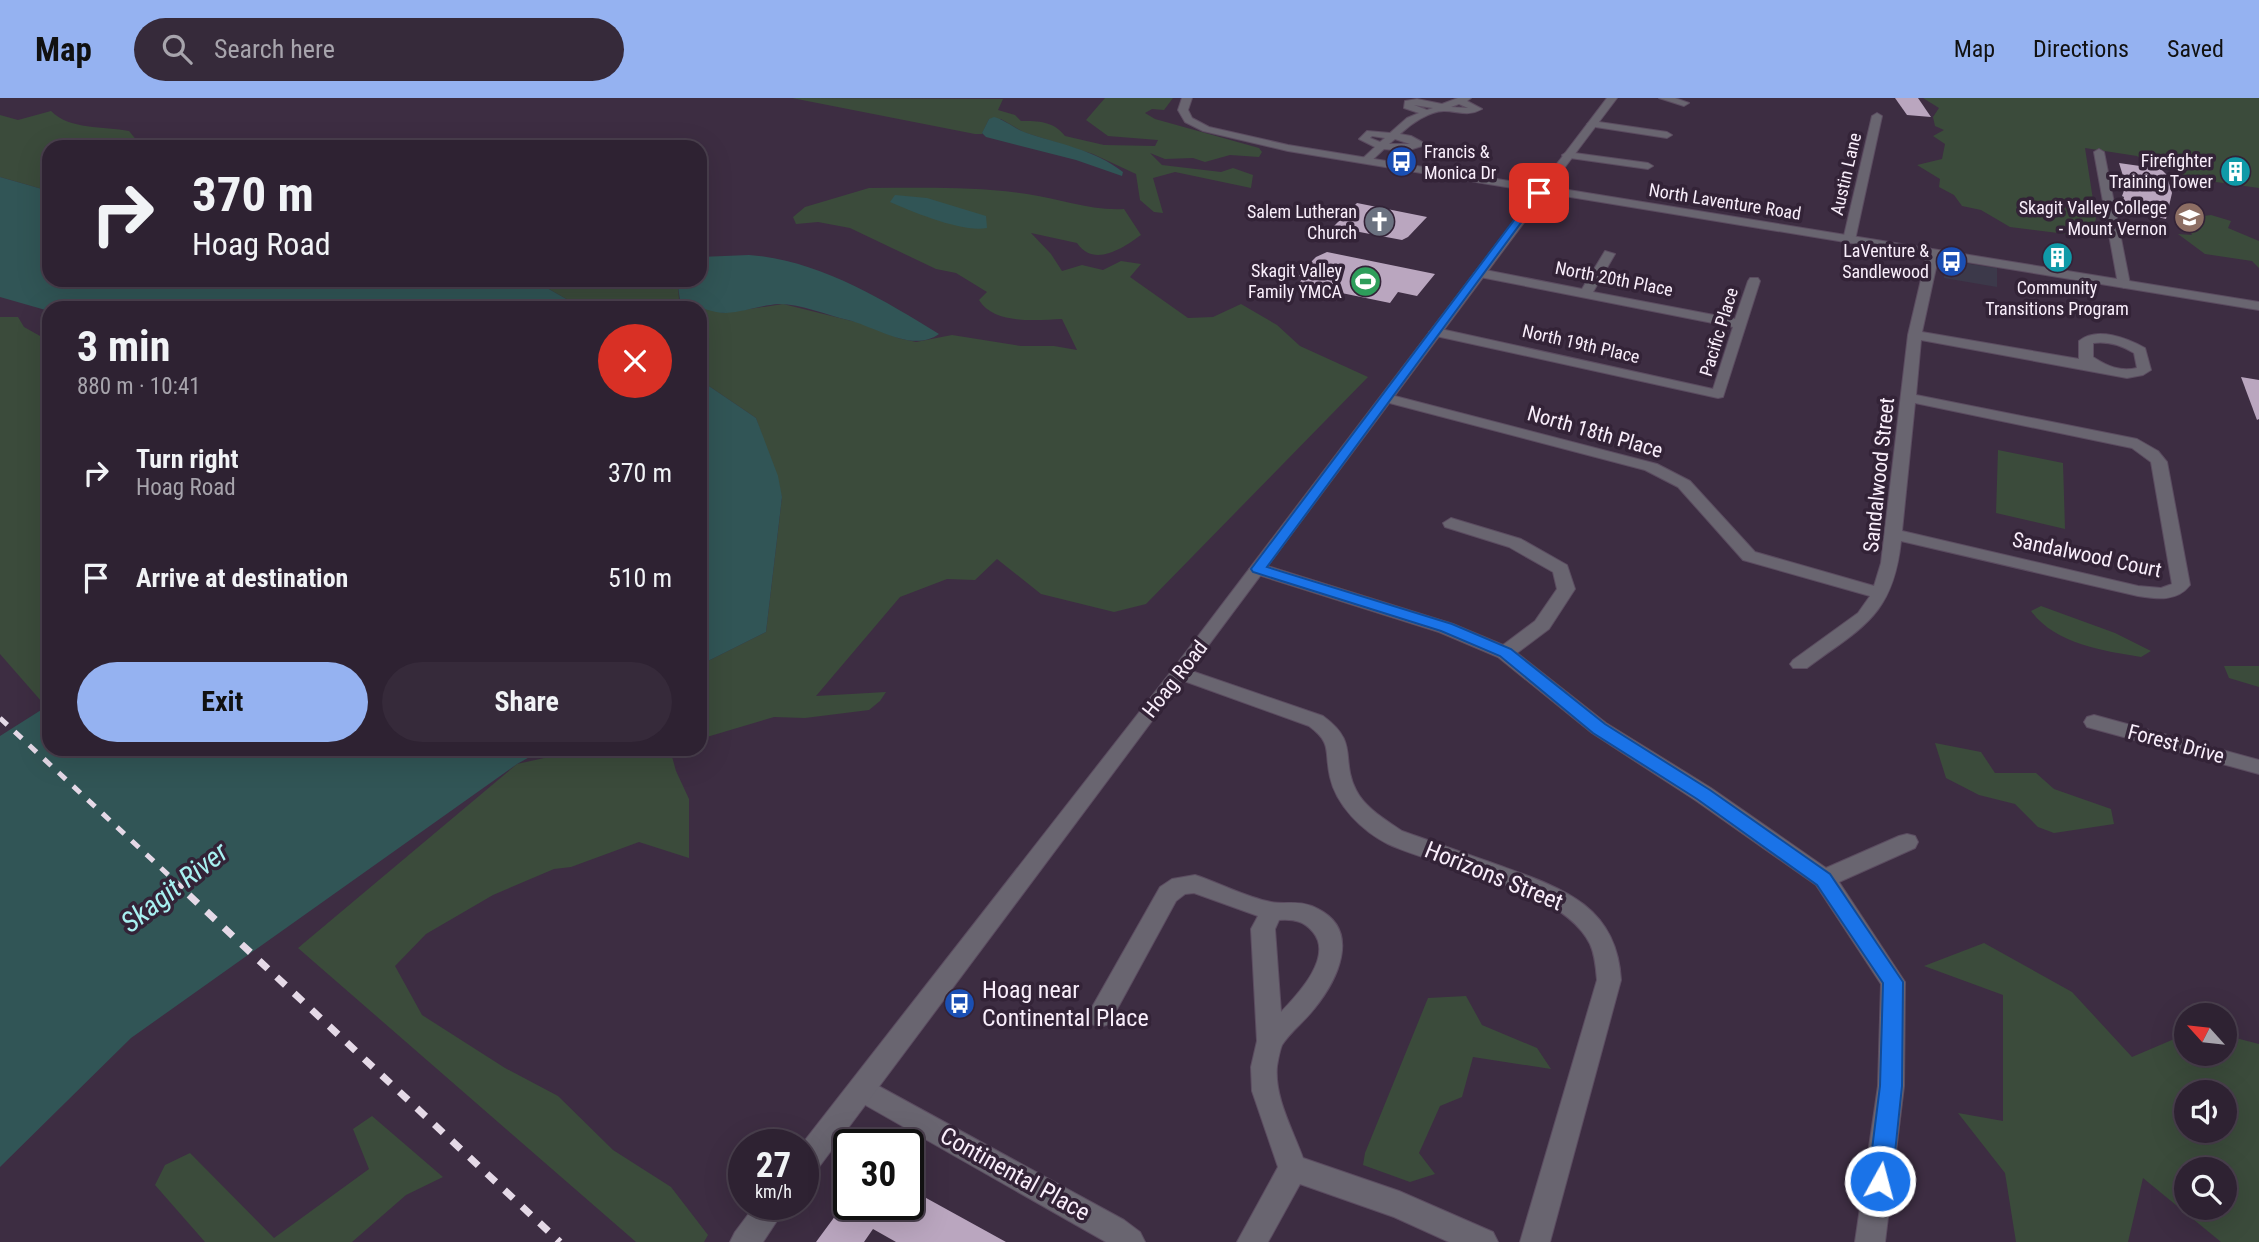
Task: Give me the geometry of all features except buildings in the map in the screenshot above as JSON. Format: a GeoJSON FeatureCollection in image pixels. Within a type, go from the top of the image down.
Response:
{"type":"FeatureCollection","features":[{"type":"Feature","properties":{"kind":"street","name":"North Laventure Road"},"geometry":{"type":"LineString","coordinates":[[1187,98],[1183,110],[1188,120],[1206,130],[1240,139],[2259,306]]}},
{"type":"Feature","properties":{"kind":"street","name":"Hoag Road"},"geometry":{"type":"LineString","coordinates":[[819,1145],[1180,673],[1612,98]]}},
{"type":"Feature","properties":{"kind":"street"},"geometry":{"type":"LineString","coordinates":[[1664,98],[1684,103]]}},
{"type":"Feature","properties":{"kind":"street"},"geometry":{"type":"LineString","coordinates":[[1365,161],[1410,120],[1442,107],[1463,99],[1477,109],[1470,112],[1442,107],[1426,103],[1408,103],[1407,106],[1427,113]]}},
{"type":"Feature","properties":{"kind":"street","name":"Austin Lane"},"geometry":{"type":"LineString","coordinates":[[1849,240],[1877,116]]}},
{"type":"Feature","properties":{"kind":"street"},"geometry":{"type":"LineString","coordinates":[[1592,124],[1667,135]]}},
{"type":"Feature","properties":{"kind":"street"},"geometry":{"type":"LineString","coordinates":[[1370,133],[1393,135],[1415,141],[1417,146],[1381,146],[1364,139],[1370,133]]}},
{"type":"Feature","properties":{"kind":"street"},"geometry":{"type":"LineString","coordinates":[[2099,152],[2124,285]]}},
{"type":"Feature","properties":{"kind":"street"},"geometry":{"type":"LineString","coordinates":[[1567,155],[1648,166]]}},
{"type":"Feature","properties":{"kind":"street"},"geometry":{"type":"LineString","coordinates":[[1586,293],[1609,254]]}},
{"type":"Feature","properties":{"kind":"street","name":"Sandalwood Street"},"geometry":{"type":"LineString","coordinates":[[1800,664],[1864,617],[1881,594],[1890,564],[1915,335],[1933,254]]}},
{"type":"Feature","properties":{"kind":"street","name":"North 20th Place"},"geometry":{"type":"LineString","coordinates":[[1480,273],[1740,324]]}},
{"type":"Feature","properties":{"kind":"street","name":"Pacific Place"},"geometry":{"type":"LineString","coordinates":[[1718,394],[1754,281]]}},
{"type":"Feature","properties":{"kind":"street","name":"North 19th Place"},"geometry":{"type":"LineString","coordinates":[[1436,332],[1718,394]]}},
{"type":"Feature","properties":{"kind":"street"},"geometry":{"type":"LineString","coordinates":[[1915,335],[2099,368]]}},
{"type":"Feature","properties":{"kind":"street","name":"North 18th Place"},"geometry":{"type":"LineString","coordinates":[[1387,398],[1651,467],[1684,484],[1749,556],[1881,594]]}},
{"type":"Feature","properties":{"kind":"street","name":"Sandalwood Court"},"geometry":{"type":"LineString","coordinates":[[1892,534],[2138,591],[2164,594],[2175,592],[2181,585],[2159,462],[2153,454],[2137,444],[2104,436],[1909,398]]}},
{"type":"Feature","properties":{"kind":"street"},"geometry":{"type":"LineString","coordinates":[[1451,523],[1515,543],[1561,569],[1566,589],[1542,625],[1506,653]]}},
{"type":"Feature","properties":{"kind":"street"},"geometry":{"type":"LineString","coordinates":[[1258,569],[1446,628],[1506,653],[1599,729],[1703,794],[1824,880],[1893,982],[1891,1086],[1870,1242]]}},
{"type":"Feature","properties":{"kind":"street","name":"Horizons Street"},"geometry":{"type":"LineString","coordinates":[[1180,673],[1316,721],[1330,730],[1339,745],[1343,786],[1354,806],[1373,822],[1394,837],[1552,894],[1572,906],[1591,924],[1604,943],[1609,961],[1609,980],[1535,1242]]}},
{"type":"Feature","properties":{"kind":"street","name":"Forest Drive"},"geometry":{"type":"LineString","coordinates":[[2094,722],[2259,767]]}},
{"type":"Feature","properties":{"kind":"street"},"geometry":{"type":"LineString","coordinates":[[1824,880],[1907,842]]}},
{"type":"Feature","properties":{"kind":"street"},"geometry":{"type":"LineString","coordinates":[[1100,1016],[1168,894],[1180,885],[1195,884],[1272,912],[1290,909],[1308,913],[1324,925],[1331,944],[1327,967],[1314,993],[1270,1041]]}},
{"type":"Feature","properties":{"kind":"street"},"geometry":{"type":"LineString","coordinates":[[1252,1242],[1293,1168],[1265,1091],[1264,1067],[1270,1041],[1262,929],[1272,912]]}},
{"type":"Feature","properties":{"kind":"street","name":"Continental Place"},"geometry":{"type":"LineString","coordinates":[[862,1088],[1103,1223],[1130,1242]]}},
{"type":"Feature","properties":{"kind":"street"},"geometry":{"type":"LineString","coordinates":[[1293,1168],[1399,1205],[1483,1242]]}},
{"type":"Feature","properties":{"kind":"street"},"geometry":{"type":"LineString","coordinates":[[746,1242],[762,1220]]}},
{"type":"Feature","properties":{"kind":"shaded area"},"geometry":{"type":"Polygon","coordinates":[[[792,98],[1003,99],[998,110],[1015,115],[1021,121],[1051,125],[1065,136],[1104,145],[1155,146],[1158,140],[1108,136],[1086,120],[1105,98],[1173,98],[1164,110],[1152,109],[1145,113],[1155,119],[1259,148],[1262,152],[1259,157],[1230,155],[1205,162],[1193,158],[1165,159],[1150,153],[1162,165],[1221,172],[1233,168],[1253,175],[1251,188],[1175,172],[1153,178],[1163,213],[1154,212],[1140,200],[1136,174],[1093,154],[1023,132],[1001,119],[989,119],[982,134],[975,134],[792,98]]]}},
{"type":"Feature","properties":{"kind":"shaded area"},"geometry":{"type":"Polygon","coordinates":[[[1923,98],[2259,98],[2259,188],[2187,178],[2173,168],[2146,163],[2137,156],[2085,148],[2096,219],[2090,233],[2066,234],[2010,227],[1981,210],[1962,206],[1954,195],[1939,187],[1940,179],[1917,165],[1942,159],[1945,144],[1933,136],[1944,130],[1935,126],[1933,117],[1939,108],[1923,98]]]}},
{"type":"Feature","properties":{"kind":"shaded area"},"geometry":{"type":"Polygon","coordinates":[[[51,111],[58,117],[77,124],[129,131],[136,140],[42,140],[42,189],[0,177],[0,115],[18,120],[51,111]]]}},
{"type":"Feature","properties":{"kind":"shaded area"},"geometry":{"type":"Polygon","coordinates":[[[869,188],[948,188],[1027,194],[1100,208],[1124,209],[1141,235],[1109,253],[1092,254],[1077,243],[1031,233],[1051,254],[1062,271],[1082,265],[1103,270],[1121,261],[1141,264],[1130,277],[1188,318],[1213,317],[1241,304],[1277,325],[1300,346],[1368,377],[1146,604],[1114,612],[1041,594],[997,559],[975,580],[947,579],[900,597],[816,696],[886,692],[869,710],[805,718],[774,717],[707,737],[707,662],[766,632],[782,497],[756,418],[707,385],[707,308],[723,313],[783,304],[864,324],[898,338],[916,342],[952,335],[1021,346],[1054,346],[1077,350],[1062,319],[1017,319],[995,314],[979,300],[987,292],[956,273],[936,269],[850,228],[818,222],[796,224],[793,217],[805,207],[869,188]]]}},
{"type":"Feature","properties":{"kind":"shaded area"},"geometry":{"type":"Polygon","coordinates":[[[2211,215],[2231,221],[2228,228],[2259,241],[2259,268],[2252,261],[2205,254],[2178,234],[2192,235],[2188,227],[2193,221],[2211,215]]]}},
{"type":"Feature","properties":{"kind":"shaded area"},"geometry":{"type":"Polygon","coordinates":[[[1949,261],[1997,268],[1997,287],[1944,278],[1945,264],[1949,261]]]}},
{"type":"Feature","properties":{"kind":"shaded area"},"geometry":{"type":"Polygon","coordinates":[[[545,287],[678,287],[679,299],[685,301],[570,301],[545,287]]]}},
{"type":"Feature","properties":{"kind":"shaded area"},"geometry":{"type":"Polygon","coordinates":[[[0,317],[18,317],[24,327],[42,337],[42,702],[0,654],[0,317]]]}},
{"type":"Feature","properties":{"kind":"shaded area"},"geometry":{"type":"Polygon","coordinates":[[[1998,450],[2063,463],[2065,529],[1996,513],[1998,450]]]}},
{"type":"Feature","properties":{"kind":"shaded area"},"geometry":{"type":"Polygon","coordinates":[[[2041,606],[2115,633],[2151,651],[2141,657],[2096,649],[2066,638],[2041,622],[2031,611],[2041,606]]]}},
{"type":"Feature","properties":{"kind":"shaded area"},"geometry":{"type":"Polygon","coordinates":[[[2224,666],[2259,666],[2259,687],[2229,678],[2224,666]]]}},
{"type":"Feature","properties":{"kind":"shaded area"},"geometry":{"type":"Polygon","coordinates":[[[1935,743],[1981,752],[1995,773],[2036,773],[2054,789],[2111,809],[2114,824],[2054,833],[2038,827],[2015,804],[1979,795],[1946,778],[1935,743]]]}},
{"type":"Feature","properties":{"kind":"shaded area"},"geometry":{"type":"Polygon","coordinates":[[[553,756],[672,756],[689,799],[689,858],[639,842],[571,867],[554,869],[493,895],[426,934],[395,966],[422,1015],[505,1068],[558,1096],[613,1150],[671,1187],[708,1235],[704,1242],[636,1242],[298,948],[517,764],[553,756]]]}},
{"type":"Feature","properties":{"kind":"shaded area"},"geometry":{"type":"Polygon","coordinates":[[[1984,943],[2072,992],[2132,1057],[2174,1039],[2174,1066],[2237,1066],[2237,1038],[2259,1044],[2259,1242],[2221,1242],[2194,1220],[2237,1220],[2237,1157],[2174,1157],[2174,1203],[2143,1178],[2128,1242],[2016,1242],[2005,1173],[1958,1113],[2003,1121],[2003,995],[1924,966],[1984,943]]]}},
{"type":"Feature","properties":{"kind":"shaded area"},"geometry":{"type":"Polygon","coordinates":[[[1466,996],[1482,1025],[1537,1048],[1551,1069],[1473,1057],[1462,1097],[1440,1106],[1419,1153],[1435,1174],[1410,1182],[1363,1165],[1365,1153],[1428,998],[1466,996]]]}},
{"type":"Feature","properties":{"kind":"shaded area"},"geometry":{"type":"Polygon","coordinates":[[[372,1116],[443,1177],[406,1195],[352,1242],[205,1242],[155,1185],[165,1165],[190,1153],[274,1238],[369,1169],[353,1129],[372,1116]]]}},
{"type":"Feature","properties":{"kind":"water"},"geometry":{"type":"Polygon","coordinates":[[[994,117],[1024,132],[1100,158],[1123,172],[1122,176],[1076,160],[986,137],[982,133],[989,119],[994,117]]]}},
{"type":"Feature","properties":{"kind":"water"},"geometry":{"type":"Polygon","coordinates":[[[0,177],[42,189],[42,287],[545,287],[570,301],[42,301],[42,309],[0,297],[0,177]]]}},
{"type":"Feature","properties":{"kind":"water"},"geometry":{"type":"Polygon","coordinates":[[[895,195],[927,198],[986,216],[987,228],[952,225],[924,216],[890,202],[895,195]]]}},
{"type":"Feature","properties":{"kind":"water"},"geometry":{"type":"Polygon","coordinates":[[[749,255],[800,265],[848,283],[939,334],[917,341],[906,340],[859,323],[787,304],[726,313],[707,309],[707,301],[680,301],[678,287],[707,287],[707,257],[749,255]]]}},
{"type":"Feature","properties":{"kind":"water"},"geometry":{"type":"Polygon","coordinates":[[[707,385],[756,418],[778,476],[782,497],[766,632],[707,662],[707,385]]]}},
{"type":"Feature","properties":{"kind":"water","name":"Skagit River"},"geometry":{"type":"Polygon","coordinates":[[[42,709],[42,756],[531,756],[131,1038],[0,1167],[0,736],[42,709]]]}},
{"type":"Feature","properties":{"kind":"railway"},"geometry":{"type":"LineString","coordinates":[[0,718],[191,896]]}},
{"type":"Feature","properties":{"kind":"railway"},"geometry":{"type":"LineString","coordinates":[[189,895],[560,1242]]}},
{"type":"Feature","properties":{"kind":"place","name":"Francis & Monica Dr"},"geometry":{"type":"Point","coordinates":[1401,162]}},
{"type":"Feature","properties":{"kind":"place","name":"Firefighter Training Tower"},"geometry":{"type":"Point","coordinates":[2236,171]}},
{"type":"Feature","properties":{"kind":"place","name":"Skagit Valley College - Mount Vernon"},"geometry":{"type":"Point","coordinates":[2190,218]}},
{"type":"Feature","properties":{"kind":"place","name":"Salem Lutheran Church"},"geometry":{"type":"Point","coordinates":[1380,222]}},
{"type":"Feature","properties":{"kind":"place","name":"Community Transitions Program"},"geometry":{"type":"Point","coordinates":[2057,258]}},
{"type":"Feature","properties":{"kind":"place","name":"LaVenture & Sandlewood"},"geometry":{"type":"Point","coordinates":[1952,261]}},
{"type":"Feature","properties":{"kind":"place","name":"Skagit Valley Family YMCA"},"geometry":{"type":"Point","coordinates":[1365,281]}},
{"type":"Feature","properties":{"kind":"place","name":"Hoag near Continental Place"},"geometry":{"type":"Point","coordinates":[959,1004]}},
{"type":"Feature","properties":{"kind":"route"},"geometry":{"type":"LineString","coordinates":[[1539,193],[1258,569],[1446,628],[1506,653],[1599,729],[1703,794],[1824,880],[1893,982],[1891,1086],[1880,1181]]}}]}
